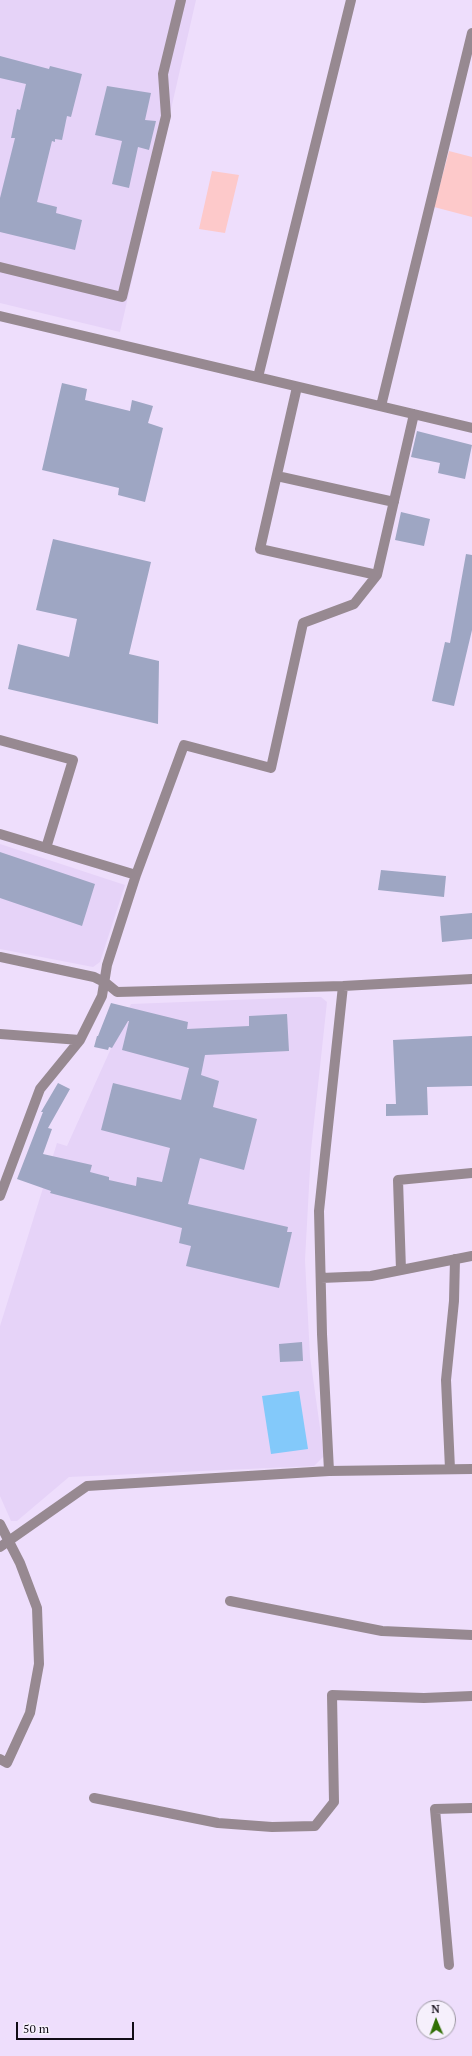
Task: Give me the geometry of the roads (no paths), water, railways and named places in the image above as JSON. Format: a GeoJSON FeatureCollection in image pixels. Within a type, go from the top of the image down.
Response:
{"type":"FeatureCollection","features":[{"type":"Feature","properties":{"kind":"street"},"geometry":{"type":"LineString","coordinates":[[0,267],[122,298],[166,116],[163,74],[181,0]]}},
{"type":"Feature","properties":{"kind":"street"},"geometry":{"type":"LineString","coordinates":[[258,377],[351,0]]}},
{"type":"Feature","properties":{"kind":"street"},"geometry":{"type":"LineString","coordinates":[[381,406],[472,33]]}},
{"type":"Feature","properties":{"kind":"street"},"geometry":{"type":"LineString","coordinates":[[0,316],[472,428]]}},
{"type":"Feature","properties":{"kind":"street"},"geometry":{"type":"LineString","coordinates":[[297,387],[260,549],[377,575]]}},
{"type":"Feature","properties":{"kind":"street"},"geometry":{"type":"LineString","coordinates":[[0,1196],[2,1185],[40,1089],[80,1040],[102,996],[106,983],[108,965],[136,875],[184,745],[271,768],[303,623],[354,604],[377,575],[414,414]]}},
{"type":"Feature","properties":{"kind":"street"},"geometry":{"type":"LineString","coordinates":[[277,476],[394,502]]}},
{"type":"Feature","properties":{"kind":"street"},"geometry":{"type":"LineString","coordinates":[[0,740],[73,760],[46,848]]}},
{"type":"Feature","properties":{"kind":"street"},"geometry":{"type":"LineString","coordinates":[[0,834],[136,875]]}},
{"type":"Feature","properties":{"kind":"street"},"geometry":{"type":"LineString","coordinates":[[0,957],[94,977],[106,983],[117,992],[343,986],[472,979]]}},
{"type":"Feature","properties":{"kind":"street"},"geometry":{"type":"LineString","coordinates":[[330,1471],[319,1211],[343,986]]}},
{"type":"Feature","properties":{"kind":"street"},"geometry":{"type":"LineString","coordinates":[[0,1034],[80,1040]]}},
{"type":"Feature","properties":{"kind":"street"},"geometry":{"type":"LineString","coordinates":[[401,1270],[398,1180],[472,1173]]}},
{"type":"Feature","properties":{"kind":"street"},"geometry":{"type":"LineString","coordinates":[[321,1278],[371,1276],[472,1256]]}},
{"type":"Feature","properties":{"kind":"street"},"geometry":{"type":"LineString","coordinates":[[450,1469],[446,1380],[454,1301],[455,1259]]}},
{"type":"Feature","properties":{"kind":"street"},"geometry":{"type":"LineString","coordinates":[[4,1544],[87,1486],[330,1471],[472,1469]]}},
{"type":"Feature","properties":{"kind":"street"},"geometry":{"type":"LineString","coordinates":[[0,1524],[4,1544],[20,1563],[37,1608],[38,1664],[30,1713],[7,1763],[0,1759]]}},
{"type":"Feature","properties":{"kind":"street"},"geometry":{"type":"LineString","coordinates":[[230,1602],[382,1632],[472,1635]]}},
{"type":"Feature","properties":{"kind":"street"},"geometry":{"type":"LineString","coordinates":[[94,1798],[218,1823],[272,1827],[315,1826],[334,1802],[332,1695],[424,1698],[472,1696]]}},
{"type":"Feature","properties":{"kind":"street"},"geometry":{"type":"LineString","coordinates":[[449,1965],[435,1809],[472,1808]]}},
{"type":"Feature","properties":{"kind":"water"},"geometry":{"type":"Polygon","coordinates":[[[299,1391],[308,1449],[271,1454],[262,1396],[299,1391]]]}}]}
